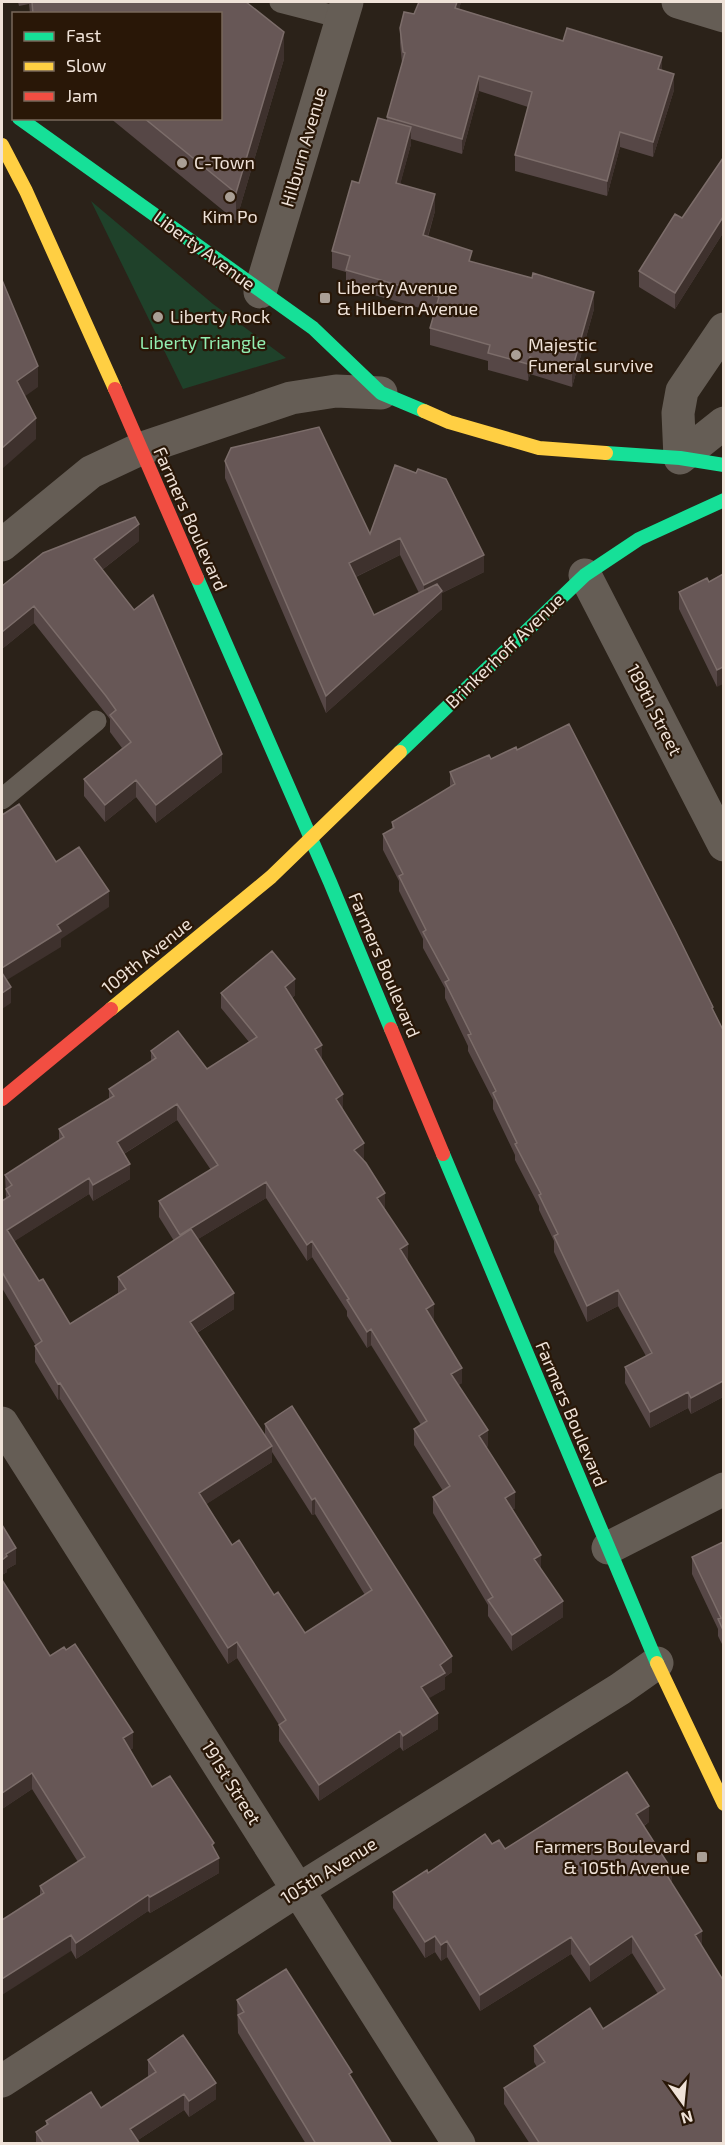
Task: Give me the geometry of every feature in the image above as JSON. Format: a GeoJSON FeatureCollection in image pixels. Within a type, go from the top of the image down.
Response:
{"type":"FeatureCollection","features":[{"type":"Feature","properties":{"kind":"main road","name":"Liberty Avenue"},"geometry":{"type":"LineString","coordinates":[[23,120],[313,328],[381,393],[448,422],[539,448],[680,458],[723,465]]}},
{"type":"Feature","properties":{"kind":"main road","name":"Farmers Boulevard"},"geometry":{"type":"LineString","coordinates":[[2,145],[127,416],[311,837],[608,1548],[657,1663],[723,1804]]}},
{"type":"Feature","properties":{"kind":"main road","name":"Brinkerhoff Avenue"},"geometry":{"type":"LineString","coordinates":[[311,837],[585,575],[639,539],[723,500]]}},
{"type":"Feature","properties":{"kind":"main road","name":"109th Avenue"},"geometry":{"type":"LineString","coordinates":[[2,1099],[271,877],[311,837]]}},
{"type":"Feature","properties":{"kind":"street"},"geometry":{"type":"LineString","coordinates":[[678,2],[723,16]]}},
{"type":"Feature","properties":{"kind":"street","name":"Hilburn Avenue"},"geometry":{"type":"LineString","coordinates":[[260,292],[344,10]]}},
{"type":"Feature","properties":{"kind":"street"},"geometry":{"type":"LineString","coordinates":[[680,458],[678,413],[682,391],[723,330]]}},
{"type":"Feature","properties":{"kind":"street","name":"Liberty Avenue"},"geometry":{"type":"LineString","coordinates":[[2,545],[91,472],[140,449],[291,398],[336,391],[381,393]]}},
{"type":"Feature","properties":{"kind":"street"},"geometry":{"type":"LineString","coordinates":[[680,458],[723,423]]}},
{"type":"Feature","properties":{"kind":"street","name":"189th Street"},"geometry":{"type":"LineString","coordinates":[[585,575],[723,845]]}},
{"type":"Feature","properties":{"kind":"street","name":"191st Street"},"geometry":{"type":"LineString","coordinates":[[2,1423],[459,2144]]}},
{"type":"Feature","properties":{"kind":"street"},"geometry":{"type":"LineString","coordinates":[[608,1548],[723,1489]]}},
{"type":"Feature","properties":{"kind":"street","name":"105th Avenue"},"geometry":{"type":"LineString","coordinates":[[2,2081],[298,1890],[620,1689],[657,1663]]}},
{"type":"Feature","properties":{"kind":"lane"},"geometry":{"type":"LineString","coordinates":[[280,2],[344,10]]}},
{"type":"Feature","properties":{"kind":"lane"},"geometry":{"type":"LineString","coordinates":[[2,799],[96,721]]}},
{"type":"Feature","properties":{"kind":"green space","name":"Liberty Triangle"},"geometry":{"type":"Polygon","coordinates":[[[91,201],[213,304],[286,358],[183,389],[91,201]]]}},
{"type":"Feature","properties":{"kind":"building"},"geometry":{"type":"Polygon","coordinates":[[[32,2],[246,2],[284,32],[236,193],[146,120],[222,120],[222,12],[33,12],[32,2]]]}},
{"type":"Feature","properties":{"kind":"building"},"geometry":{"type":"Polygon","coordinates":[[[419,2],[457,2],[455,8],[563,41],[567,28],[662,57],[658,69],[674,74],[653,142],[620,132],[607,181],[515,155],[532,92],[479,76],[462,139],[387,117],[405,53],[400,28],[404,12],[414,14],[419,2]]]}},
{"type":"Feature","properties":{"kind":"building"},"geometry":{"type":"Polygon","coordinates":[[[378,118],[411,127],[396,183],[435,194],[423,235],[472,251],[469,261],[532,278],[533,273],[594,292],[572,370],[530,357],[528,364],[488,353],[490,345],[430,328],[439,297],[346,270],[350,256],[332,251],[352,181],[359,183],[378,118]]]}},
{"type":"Feature","properties":{"kind":"building"},"geometry":{"type":"Polygon","coordinates":[[[723,158],[723,217],[675,293],[639,271],[675,214],[682,218],[723,158]]]}},
{"type":"Feature","properties":{"kind":"building"},"geometry":{"type":"Polygon","coordinates":[[[2,280],[38,366],[17,381],[36,418],[2,448],[2,280]]]}},
{"type":"Feature","properties":{"kind":"building"},"geometry":{"type":"Polygon","coordinates":[[[319,427],[370,534],[395,465],[416,473],[418,469],[446,479],[484,555],[424,585],[400,538],[349,563],[374,615],[437,584],[442,591],[326,696],[225,461],[231,448],[319,427]]]}},
{"type":"Feature","properties":{"kind":"building"},"geometry":{"type":"Polygon","coordinates":[[[135,517],[139,524],[94,559],[134,610],[153,595],[222,754],[156,805],[136,780],[105,805],[84,779],[131,742],[110,715],[116,710],[34,606],[2,632],[2,586],[43,553],[135,517]]]}},
{"type":"Feature","properties":{"kind":"building"},"geometry":{"type":"Polygon","coordinates":[[[723,574],[723,667],[717,670],[679,592],[707,578],[709,582],[723,574]]]}},
{"type":"Feature","properties":{"kind":"building"},"geometry":{"type":"Polygon","coordinates":[[[569,724],[675,930],[723,1030],[723,1381],[691,1398],[688,1392],[650,1412],[625,1367],[652,1353],[618,1290],[587,1306],[554,1236],[558,1234],[539,1195],[541,1194],[515,1144],[517,1143],[493,1093],[496,1091],[445,982],[449,980],[423,932],[426,930],[399,876],[403,874],[383,834],[394,828],[392,822],[455,784],[450,772],[489,755],[491,759],[516,747],[517,750],[569,724]]]}},
{"type":"Feature","properties":{"kind":"building"},"geometry":{"type":"Polygon","coordinates":[[[19,804],[56,862],[79,847],[109,891],[57,925],[61,931],[2,968],[2,815],[19,804]]]}},
{"type":"Feature","properties":{"kind":"building"},"geometry":{"type":"Polygon","coordinates":[[[272,951],[295,979],[285,987],[322,1045],[315,1049],[343,1094],[336,1099],[364,1143],[354,1150],[366,1163],[385,1193],[377,1198],[408,1244],[400,1249],[434,1304],[426,1309],[462,1368],[451,1374],[488,1430],[479,1436],[515,1492],[505,1498],[541,1555],[534,1559],[563,1601],[512,1635],[488,1600],[493,1597],[433,1497],[450,1486],[414,1429],[427,1421],[371,1329],[367,1332],[312,1241],[307,1245],[266,1182],[180,1235],[159,1201],[218,1165],[177,1104],[117,1142],[130,1164],[93,1185],[89,1178],[7,1230],[39,1281],[43,1279],[70,1324],[126,1289],[118,1277],[191,1229],[234,1293],[190,1322],[272,1446],[199,1493],[232,1545],[239,1540],[274,1595],[278,1592],[305,1633],[372,1590],[315,1498],[312,1500],[265,1424],[292,1406],[452,1656],[440,1665],[445,1673],[421,1687],[438,1713],[403,1736],[400,1731],[319,1785],[279,1725],[286,1720],[237,1642],[228,1648],[60,1383],[58,1384],[35,1346],[42,1341],[2,1272],[2,1201],[10,1196],[6,1189],[12,1185],[5,1175],[64,1137],[59,1129],[114,1096],[109,1089],[156,1058],[151,1051],[178,1031],[207,1069],[257,1037],[221,993],[272,951]]]}},
{"type":"Feature","properties":{"kind":"building"},"geometry":{"type":"Polygon","coordinates":[[[2,973],[11,987],[2,993],[2,973]]]}},
{"type":"Feature","properties":{"kind":"building"},"geometry":{"type":"Polygon","coordinates":[[[2,1525],[16,1548],[6,1554],[7,1556],[2,1560],[2,1525]]]}},
{"type":"Feature","properties":{"kind":"building"},"geometry":{"type":"Polygon","coordinates":[[[723,1542],[723,1630],[718,1619],[721,1618],[692,1557],[723,1542]]]}},
{"type":"Feature","properties":{"kind":"building"},"geometry":{"type":"Polygon","coordinates":[[[2,1580],[50,1656],[64,1647],[66,1650],[75,1644],[133,1732],[123,1738],[152,1787],[170,1776],[214,1843],[212,1845],[219,1858],[150,1897],[148,1895],[76,1943],[71,1935],[2,1979],[2,1920],[44,1893],[40,1886],[85,1857],[32,1773],[2,1793],[2,1580]]]}},
{"type":"Feature","properties":{"kind":"building"},"geometry":{"type":"Polygon","coordinates":[[[627,1772],[649,1806],[636,1814],[672,1870],[666,1874],[702,1931],[695,1935],[723,1980],[723,2144],[540,2144],[504,2088],[545,2062],[534,2046],[590,2008],[603,2029],[665,1989],[632,1936],[590,1965],[571,1937],[480,1995],[447,1941],[441,1945],[435,1936],[425,1942],[393,1892],[427,1870],[428,1873],[485,1834],[492,1844],[499,1840],[505,1849],[627,1772]]]}},
{"type":"Feature","properties":{"kind":"building"},"geometry":{"type":"Polygon","coordinates":[[[286,1969],[352,2072],[349,2074],[392,2144],[316,2144],[238,2015],[244,2012],[237,2000],[286,1969]]]}},
{"type":"Feature","properties":{"kind":"building"},"geometry":{"type":"Polygon","coordinates":[[[183,2035],[216,2083],[189,2101],[184,2094],[130,2129],[140,2144],[44,2144],[36,2132],[48,2124],[46,2121],[91,2092],[101,2108],[156,2072],[148,2060],[183,2035]]]}},
{"type":"Feature","properties":{"kind":"traffic: fast"},"geometry":{"type":"LineString","coordinates":[[22,120],[313,328],[381,393],[424,411]]}},
{"type":"Feature","properties":{"kind":"traffic: fast"},"geometry":{"type":"LineString","coordinates":[[606,453],[680,458],[724,465]]}},
{"type":"Feature","properties":{"kind":"traffic: fast"},"geometry":{"type":"LineString","coordinates":[[400,752],[585,575],[639,539],[724,500]]}},
{"type":"Feature","properties":{"kind":"traffic: fast"},"geometry":{"type":"LineString","coordinates":[[197,578],[330,882],[391,1029]]}},
{"type":"Feature","properties":{"kind":"traffic: fast"},"geometry":{"type":"LineString","coordinates":[[443,1154],[657,1663]]}},
{"type":"Feature","properties":{"kind":"traffic: slow"},"geometry":{"type":"LineString","coordinates":[[2,145],[26,191],[115,389]]}},
{"type":"Feature","properties":{"kind":"traffic: slow"},"geometry":{"type":"LineString","coordinates":[[424,411],[449,422],[539,448],[606,453]]}},
{"type":"Feature","properties":{"kind":"traffic: slow"},"geometry":{"type":"LineString","coordinates":[[111,1009],[271,877],[400,752]]}},
{"type":"Feature","properties":{"kind":"traffic: slow"},"geometry":{"type":"LineString","coordinates":[[657,1663],[724,1804]]}},
{"type":"Feature","properties":{"kind":"traffic: jam"},"geometry":{"type":"LineString","coordinates":[[115,389],[197,578]]}},
{"type":"Feature","properties":{"kind":"traffic: jam"},"geometry":{"type":"LineString","coordinates":[[2,1099],[111,1009]]}},
{"type":"Feature","properties":{"kind":"traffic: jam"},"geometry":{"type":"LineString","coordinates":[[391,1029],[443,1154]]}},
{"type":"Feature","properties":{"kind":"place","name":"C-Town"},"geometry":{"type":"Point","coordinates":[182,163]}},
{"type":"Feature","properties":{"kind":"place","name":"Kim Po"},"geometry":{"type":"Point","coordinates":[230,197]}},
{"type":"Feature","properties":{"kind":"place","name":"Liberty Avenue & Hilbern Avenue"},"geometry":{"type":"Point","coordinates":[325,298]}},
{"type":"Feature","properties":{"kind":"place","name":"Liberty Rock"},"geometry":{"type":"Point","coordinates":[158,317]}},
{"type":"Feature","properties":{"kind":"place","name":"Majestic Funeral survive"},"geometry":{"type":"Point","coordinates":[516,355]}},
{"type":"Feature","properties":{"kind":"place","name":"Farmers Boulevard & 105th Avenue"},"geometry":{"type":"Point","coordinates":[702,1857]}}]}
